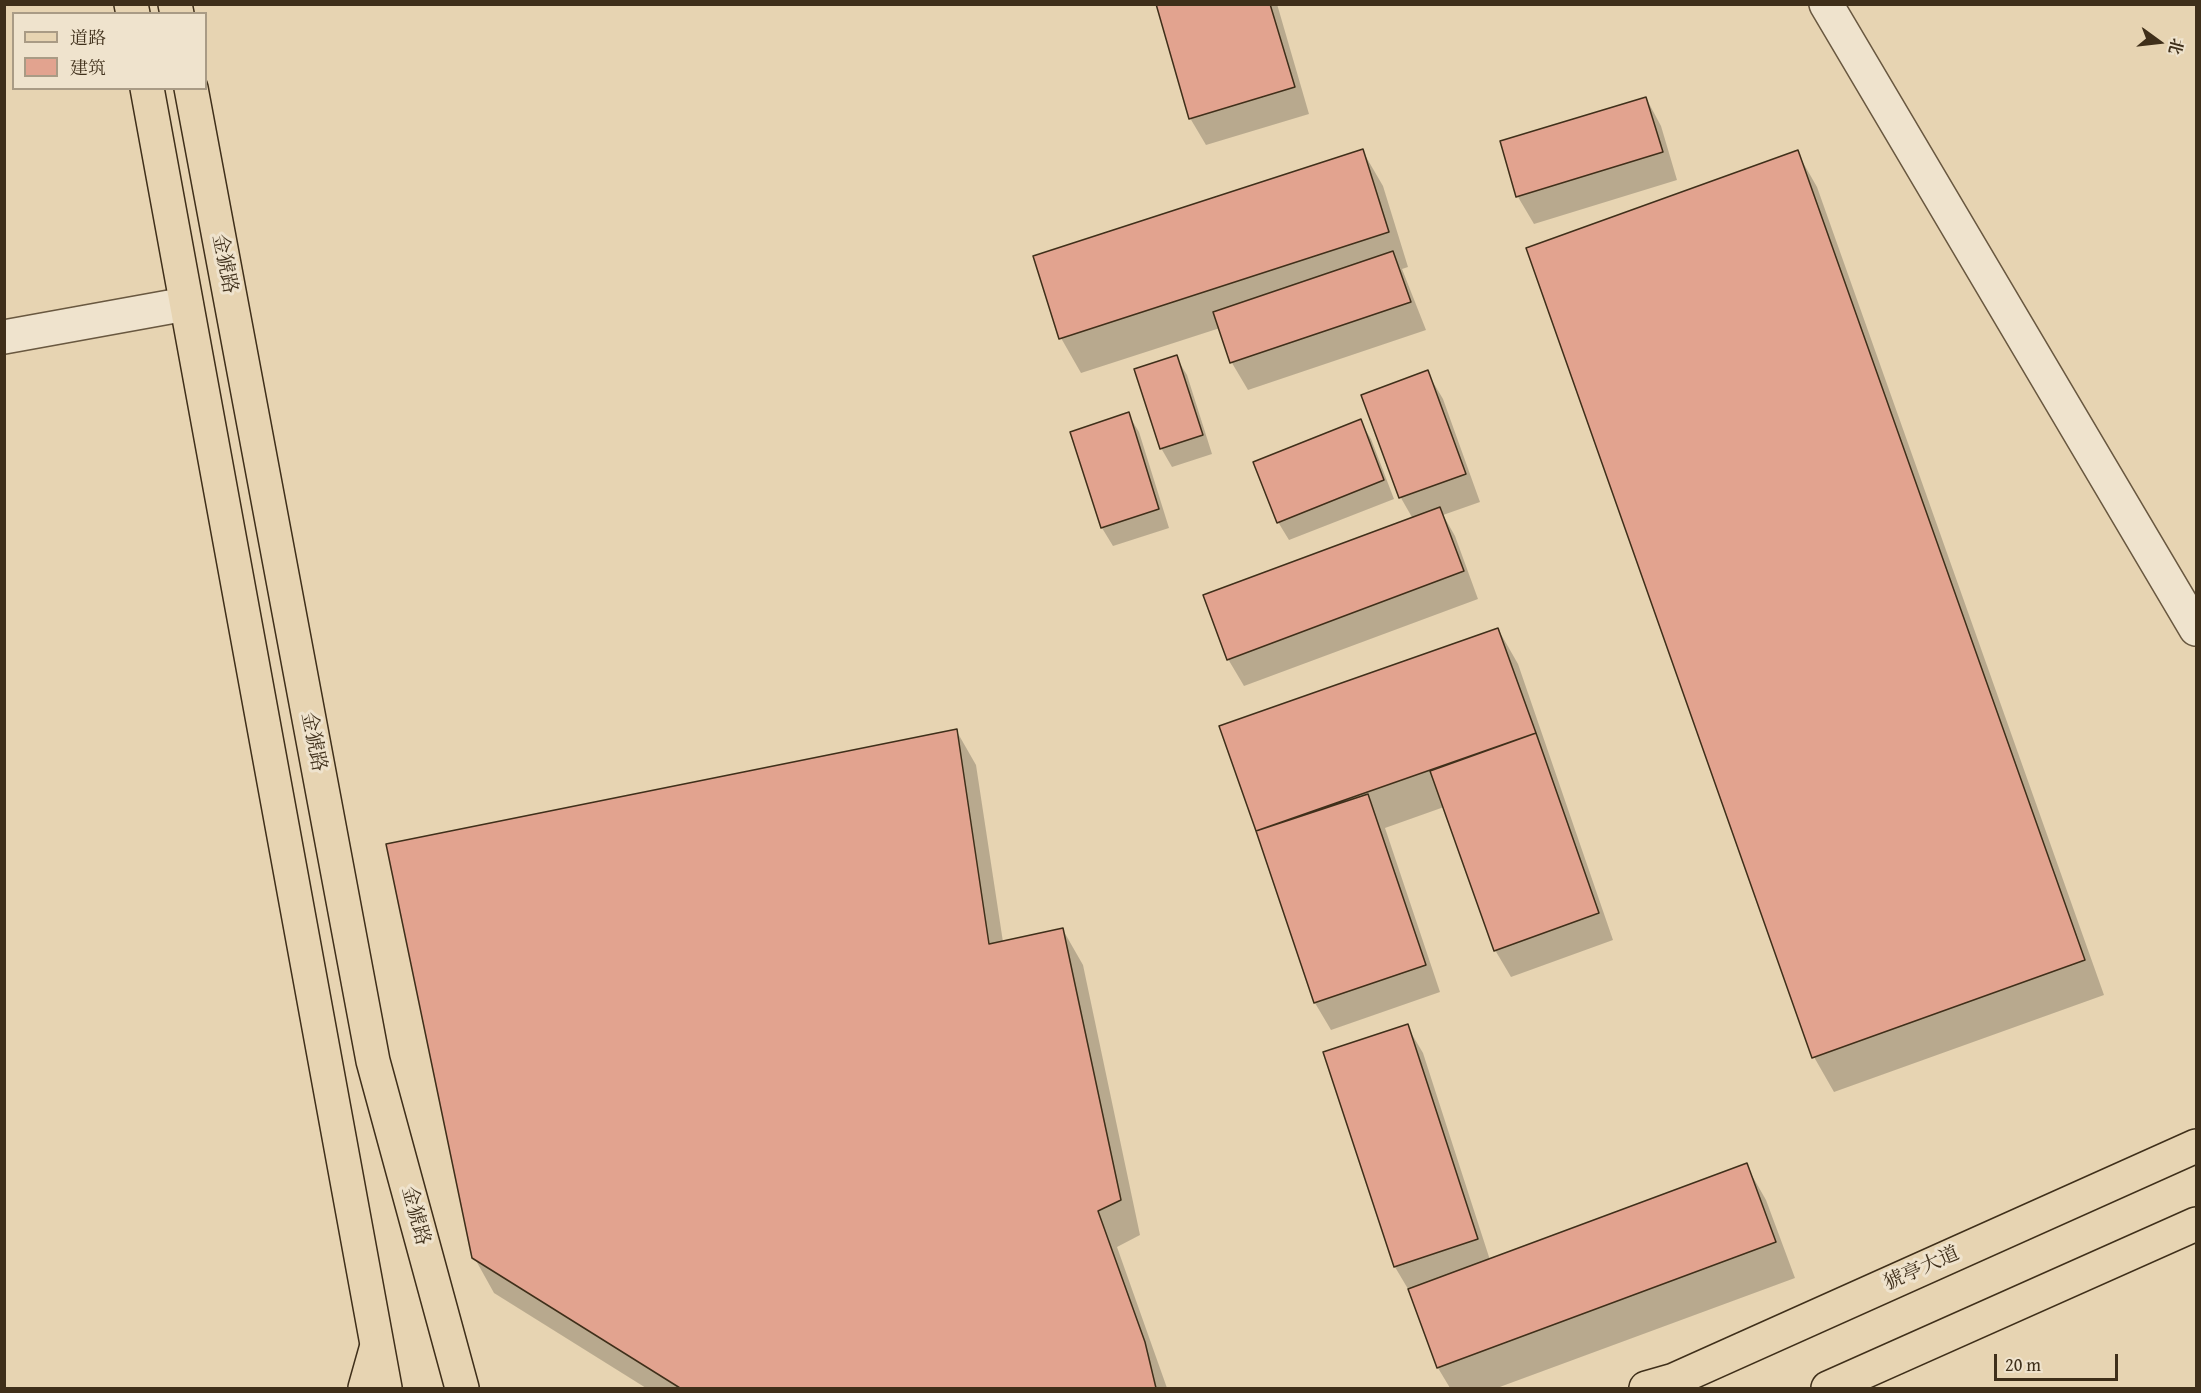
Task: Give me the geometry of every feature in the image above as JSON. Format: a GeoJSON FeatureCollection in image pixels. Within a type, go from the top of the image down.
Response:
{"type":"FeatureCollection","features":[{"type":"Feature","properties":{"kind":"main road"},"geometry":{"type":"LineString","coordinates":[[147,90],[385,1389]]}},
{"type":"Feature","properties":{"kind":"main road","name":"金猇路"},"geometry":{"type":"LineString","coordinates":[[191,90],[373,1061],[462,1389]]}},
{"type":"Feature","properties":{"kind":"main road","name":"猇亭大道"},"geometry":{"type":"LineString","coordinates":[[1646,1389],[1674,1380],[2196,1146]]}},
{"type":"Feature","properties":{"kind":"main road"},"geometry":{"type":"LineString","coordinates":[[1828,1389],[2196,1224]]}},
{"type":"Feature","properties":{"kind":"main road"},"geometry":{"type":"LineString","coordinates":[[365,1389],[376,1349]]}},
{"type":"Feature","properties":{"kind":"street"},"geometry":{"type":"LineString","coordinates":[[1826,4],[2196,629]]}},
{"type":"Feature","properties":{"kind":"street"},"geometry":{"type":"LineString","coordinates":[[4,338],[186,304]]}},
{"type":"Feature","properties":{"kind":"building"},"geometry":{"type":"Polygon","coordinates":[[[1156,4],[1270,4],[1295,87],[1189,119],[1156,4]]]}},
{"type":"Feature","properties":{"kind":"building"},"geometry":{"type":"Polygon","coordinates":[[[1646,97],[1663,152],[1516,197],[1500,141],[1646,97]]]}},
{"type":"Feature","properties":{"kind":"building"},"geometry":{"type":"Polygon","coordinates":[[[1363,149],[1389,232],[1059,339],[1033,256],[1363,149]]]}},
{"type":"Feature","properties":{"kind":"building"},"geometry":{"type":"Polygon","coordinates":[[[1798,150],[2085,960],[1812,1058],[1526,248],[1798,150]]]}},
{"type":"Feature","properties":{"kind":"building"},"geometry":{"type":"Polygon","coordinates":[[[1393,251],[1411,302],[1230,363],[1213,312],[1393,251]]]}},
{"type":"Feature","properties":{"kind":"building"},"geometry":{"type":"Polygon","coordinates":[[[1177,355],[1203,435],[1160,449],[1134,369],[1177,355]]]}},
{"type":"Feature","properties":{"kind":"building"},"geometry":{"type":"Polygon","coordinates":[[[1428,370],[1466,474],[1399,498],[1361,395],[1428,370]]]}},
{"type":"Feature","properties":{"kind":"building"},"geometry":{"type":"Polygon","coordinates":[[[1129,412],[1159,509],[1101,528],[1070,432],[1129,412]]]}},
{"type":"Feature","properties":{"kind":"building"},"geometry":{"type":"Polygon","coordinates":[[[1361,419],[1384,480],[1277,523],[1253,462],[1361,419]]]}},
{"type":"Feature","properties":{"kind":"building"},"geometry":{"type":"Polygon","coordinates":[[[1440,507],[1464,571],[1227,660],[1203,595],[1440,507]]]}},
{"type":"Feature","properties":{"kind":"building"},"geometry":{"type":"Polygon","coordinates":[[[1498,628],[1536,733],[1256,831],[1219,726],[1498,628]]]}},
{"type":"Feature","properties":{"kind":"building"},"geometry":{"type":"Polygon","coordinates":[[[957,729],[989,944],[1063,928],[1121,1200],[1098,1211],[1145,1342],[1156,1388],[680,1388],[472,1258],[386,844],[957,729]]]}},
{"type":"Feature","properties":{"kind":"building"},"geometry":{"type":"Polygon","coordinates":[[[1536,733],[1599,913],[1494,951],[1430,771],[1536,733]]]}},
{"type":"Feature","properties":{"kind":"building"},"geometry":{"type":"Polygon","coordinates":[[[1368,794],[1426,965],[1314,1003],[1256,831],[1368,794]]]}},
{"type":"Feature","properties":{"kind":"building"},"geometry":{"type":"Polygon","coordinates":[[[1408,1024],[1478,1239],[1394,1267],[1323,1052],[1408,1024]]]}},
{"type":"Feature","properties":{"kind":"building"},"geometry":{"type":"Polygon","coordinates":[[[1747,1163],[1776,1242],[1437,1368],[1408,1289],[1747,1163]]]}}]}
